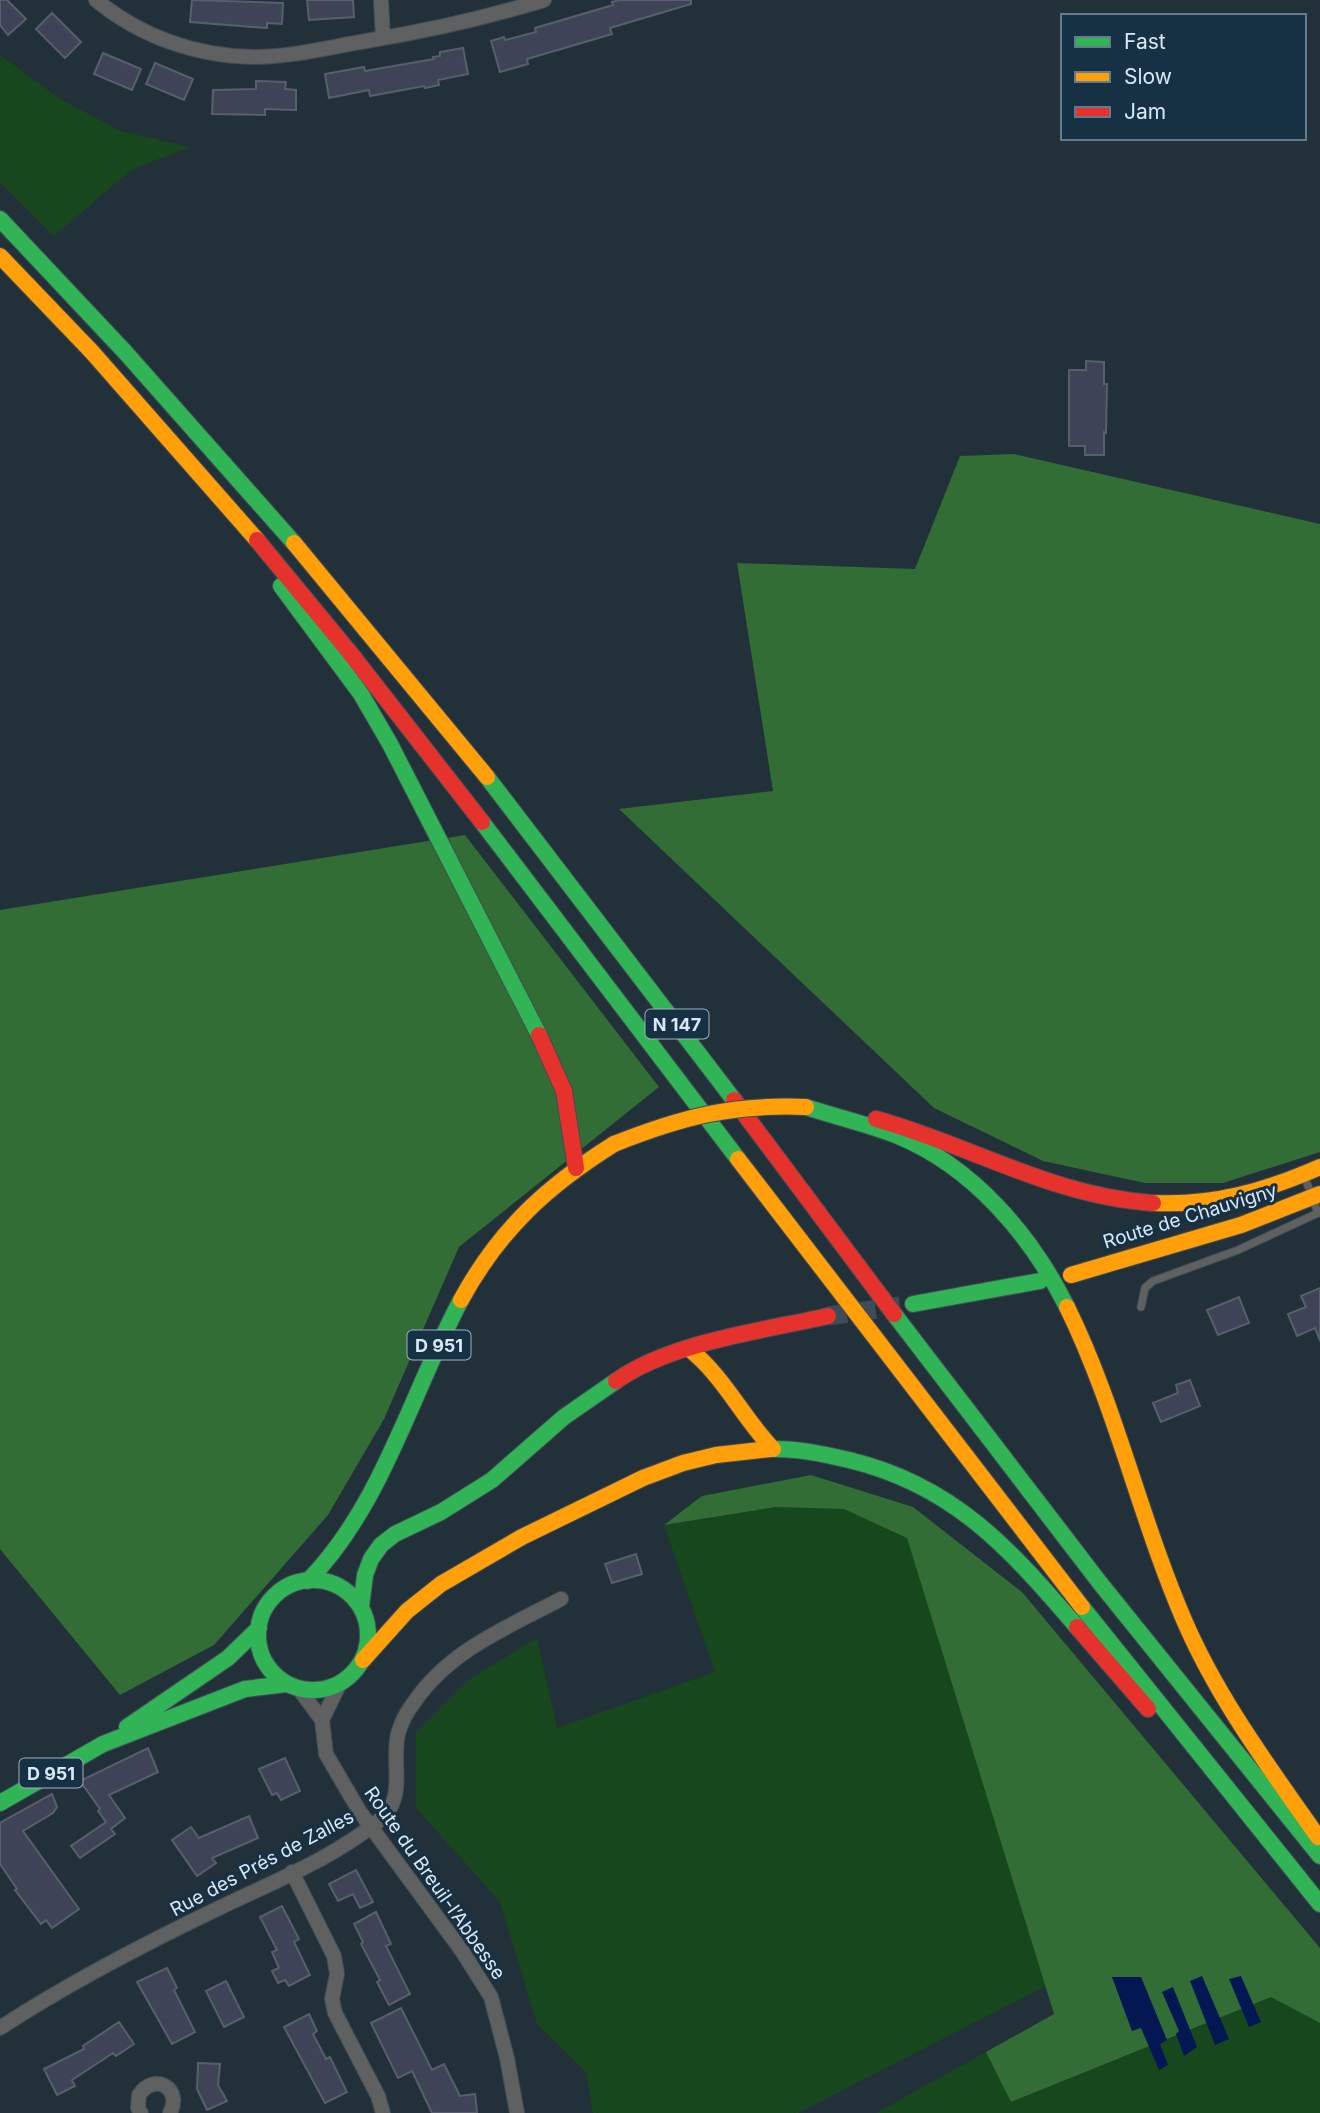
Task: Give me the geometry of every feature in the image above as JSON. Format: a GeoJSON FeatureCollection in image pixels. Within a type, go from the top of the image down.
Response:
{"type":"FeatureCollection","features":[{"type":"Feature","properties":{"kind":"main road","name":"N 147"},"geometry":{"type":"LineString","coordinates":[[0,219],[118,342],[244,484],[477,764],[601,923],[1081,1560],[1320,1856]]}},
{"type":"Feature","properties":{"kind":"main road","name":"N 147"},"geometry":{"type":"LineString","coordinates":[[0,256],[170,438],[307,598],[434,757],[923,1402],[1320,1905]]}},
{"type":"Feature","properties":{"kind":"main road"},"geometry":{"type":"LineString","coordinates":[[170,438],[361,694],[390,744],[555,1068],[569,1111],[576,1167]]}},
{"type":"Feature","properties":{"kind":"main road","name":"D 951"},"geometry":{"type":"LineString","coordinates":[[309,1581],[334,1550],[369,1494],[443,1336],[479,1270],[522,1214],[576,1167],[614,1144],[665,1123],[720,1109],[766,1105],[806,1107]]}},
{"type":"Feature","properties":{"kind":"main road"},"geometry":{"type":"LineString","coordinates":[[806,1107],[888,1133],[924,1149],[1000,1209],[1027,1240],[1059,1289],[1080,1331],[1140,1504],[1193,1641],[1216,1686],[1245,1732],[1320,1839]]}},
{"type":"Feature","properties":{"kind":"main road","name":"Route de Chauvigny"},"geometry":{"type":"LineString","coordinates":[[806,1107],[831,1108],[907,1126],[1057,1186],[1120,1199],[1197,1203],[1230,1199],[1320,1167]]}},
{"type":"Feature","properties":{"kind":"main road","name":"Route de Chauvigny"},"geometry":{"type":"LineString","coordinates":[[1071,1275],[1241,1225],[1316,1196]]}},
{"type":"Feature","properties":{"kind":"main road"},"geometry":{"type":"LineString","coordinates":[[913,1304],[1040,1281]]}},
{"type":"Feature","properties":{"kind":"main road"},"geometry":{"type":"LineString","coordinates":[[363,1660],[368,1633],[361,1607],[365,1575],[371,1559],[388,1539],[441,1512],[492,1480],[597,1392],[654,1359],[688,1348],[828,1316]]}},
{"type":"Feature","properties":{"kind":"main road"},"geometry":{"type":"LineString","coordinates":[[688,1348],[716,1372],[749,1425],[773,1449]]}},
{"type":"Feature","properties":{"kind":"main road"},"geometry":{"type":"LineString","coordinates":[[361,1607],[351,1595],[324,1581],[309,1581],[291,1586],[275,1596],[264,1611],[259,1628],[259,1645],[264,1661],[274,1674],[293,1686],[312,1690],[327,1689],[340,1683],[353,1673],[407,1611],[440,1584],[522,1537],[643,1478],[683,1462],[716,1455],[773,1449],[820,1453],[874,1466],[929,1489],[976,1521],[1022,1563],[1114,1671],[1283,1860]]}},
{"type":"Feature","properties":{"kind":"main road","name":"D 951"},"geometry":{"type":"LineString","coordinates":[[0,1803],[103,1744],[228,1658],[259,1628]]}},
{"type":"Feature","properties":{"kind":"main road","name":"D 951"},"geometry":{"type":"LineString","coordinates":[[103,1744],[246,1689],[293,1686]]}},
{"type":"Feature","properties":{"kind":"street"},"geometry":{"type":"LineString","coordinates":[[96,0],[114,15],[151,35],[186,48],[257,57],[302,52],[480,19],[544,0]]}},
{"type":"Feature","properties":{"kind":"street"},"geometry":{"type":"LineString","coordinates":[[381,0],[383,38]]}},
{"type":"Feature","properties":{"kind":"street","name":"Rue des Prés de Zalles"},"geometry":{"type":"LineString","coordinates":[[0,2028],[103,1966],[350,1842],[371,1827],[396,1800],[396,1750],[399,1731],[428,1682],[455,1658],[486,1638],[561,1599]]}},
{"type":"Feature","properties":{"kind":"street"},"geometry":{"type":"LineString","coordinates":[[322,1720],[340,1683]]}},
{"type":"Feature","properties":{"kind":"street","name":"Route du Breuil-l’Abbesse"},"geometry":{"type":"LineString","coordinates":[[293,1686],[322,1720],[326,1754],[335,1771],[371,1827],[462,1951],[491,1997],[507,2058],[517,2113]]}},
{"type":"Feature","properties":{"kind":"street"},"geometry":{"type":"LineString","coordinates":[[292,1872],[334,1956],[337,1974],[332,1999],[335,2013],[378,2096],[383,2113]]}},
{"type":"Feature","properties":{"kind":"street"},"geometry":{"type":"LineString","coordinates":[[141,2113],[137,2101],[142,2090],[147,2086],[159,2084],[173,2094],[174,2105],[170,2113]]}},
{"type":"Feature","properties":{"kind":"lane"},"geometry":{"type":"LineString","coordinates":[[1141,1307],[1144,1288],[1153,1281],[1238,1250],[1319,1213],[1316,1196],[1304,1174]]}},
{"type":"Feature","properties":{"kind":"green space"},"geometry":{"type":"Polygon","coordinates":[[[0,55],[60,99],[121,131],[189,147],[131,170],[54,236],[0,182],[0,55]]]}},
{"type":"Feature","properties":{"kind":"green space"},"geometry":{"type":"Polygon","coordinates":[[[1014,454],[1320,524],[1320,1152],[1223,1183],[1145,1183],[1043,1161],[934,1108],[619,809],[773,791],[737,563],[915,569],[960,456],[1014,454]]]}},
{"type":"Feature","properties":{"kind":"green space"},"geometry":{"type":"Polygon","coordinates":[[[465,835],[659,1087],[459,1247],[384,1419],[328,1515],[214,1645],[120,1695],[0,1549],[0,910],[465,835]]]}},
{"type":"Feature","properties":{"kind":"green space"},"geometry":{"type":"Polygon","coordinates":[[[811,1475],[913,1507],[1022,1592],[1320,1948],[1320,2023],[1271,1997],[1011,2102],[986,2052],[1054,2014],[907,1538],[844,1509],[776,1507],[664,1525],[702,1496],[811,1475]]]}},
{"type":"Feature","properties":{"kind":"green space"},"geometry":{"type":"Polygon","coordinates":[[[776,1507],[844,1509],[907,1537],[1046,1986],[798,2113],[593,2113],[586,2072],[537,2024],[500,1902],[416,1808],[416,1733],[470,1679],[537,1638],[557,1728],[715,1672],[664,1525],[776,1507]]]}},
{"type":"Feature","properties":{"kind":"green space"},"geometry":{"type":"Polygon","coordinates":[[[1271,1997],[1320,2023],[1320,2113],[876,2113],[986,2052],[1012,2102],[1271,1997]]]}},
{"type":"Feature","properties":{"kind":"shaded area"},"geometry":{"type":"Polygon","coordinates":[[[1202,1976],[1229,2039],[1215,2045],[1190,1981],[1202,1976]]]}},
{"type":"Feature","properties":{"kind":"shaded area"},"geometry":{"type":"Polygon","coordinates":[[[1241,1976],[1261,2022],[1249,2027],[1229,1979],[1241,1976]]]}},
{"type":"Feature","properties":{"kind":"shaded area"},"geometry":{"type":"Polygon","coordinates":[[[1112,1977],[1141,1977],[1167,2040],[1160,2044],[1168,2065],[1159,2070],[1141,2028],[1132,2031],[1112,1977]]]}},
{"type":"Feature","properties":{"kind":"shaded area"},"geometry":{"type":"Polygon","coordinates":[[[1173,1987],[1197,2047],[1184,2056],[1176,2034],[1179,2031],[1162,1992],[1173,1987]]]}},
{"type":"Feature","properties":{"kind":"building"},"geometry":{"type":"Polygon","coordinates":[[[0,0],[7,0],[26,19],[8,35],[0,25],[0,0]]]}},
{"type":"Feature","properties":{"kind":"building"},"geometry":{"type":"Polygon","coordinates":[[[192,0],[283,3],[282,24],[267,23],[267,28],[190,22],[192,0]]]}},
{"type":"Feature","properties":{"kind":"building"},"geometry":{"type":"Polygon","coordinates":[[[307,0],[353,0],[354,17],[309,20],[307,0]]]}},
{"type":"Feature","properties":{"kind":"building"},"geometry":{"type":"Polygon","coordinates":[[[691,0],[691,4],[610,28],[612,34],[527,59],[528,64],[500,72],[491,41],[536,32],[535,28],[613,5],[612,2],[691,0]]]}},
{"type":"Feature","properties":{"kind":"building"},"geometry":{"type":"Polygon","coordinates":[[[52,13],[81,42],[65,58],[36,29],[52,13]]]}},
{"type":"Feature","properties":{"kind":"building"},"geometry":{"type":"Polygon","coordinates":[[[463,48],[468,74],[438,80],[439,85],[370,96],[369,90],[329,98],[325,74],[364,67],[365,71],[434,59],[433,57],[440,56],[440,52],[463,48]]]}},
{"type":"Feature","properties":{"kind":"building"},"geometry":{"type":"Polygon","coordinates":[[[103,53],[141,69],[132,90],[94,74],[103,53]]]}},
{"type":"Feature","properties":{"kind":"building"},"geometry":{"type":"Polygon","coordinates":[[[155,63],[193,79],[184,100],[146,84],[155,63]]]}},
{"type":"Feature","properties":{"kind":"building"},"geometry":{"type":"Polygon","coordinates":[[[256,81],[286,82],[285,89],[296,90],[296,110],[265,109],[265,115],[212,114],[213,90],[256,89],[256,81]]]}},
{"type":"Feature","properties":{"kind":"building"},"geometry":{"type":"Polygon","coordinates":[[[1086,361],[1104,362],[1104,384],[1107,384],[1104,455],[1085,455],[1085,446],[1069,446],[1069,370],[1086,370],[1086,361]]]}},
{"type":"Feature","properties":{"kind":"building"},"geometry":{"type":"Polygon","coordinates":[[[1320,1288],[1320,1341],[1315,1328],[1297,1336],[1288,1314],[1306,1307],[1301,1296],[1320,1288]]]}},
{"type":"Feature","properties":{"kind":"building"},"geometry":{"type":"Polygon","coordinates":[[[1239,1297],[1249,1323],[1218,1335],[1207,1310],[1239,1297]]]}},
{"type":"Feature","properties":{"kind":"building"},"geometry":{"type":"Polygon","coordinates":[[[1190,1380],[1200,1406],[1161,1422],[1153,1403],[1178,1393],[1176,1385],[1190,1380]]]}},
{"type":"Feature","properties":{"kind":"building"},"geometry":{"type":"Polygon","coordinates":[[[636,1554],[642,1574],[612,1583],[605,1564],[636,1554]]]}},
{"type":"Feature","properties":{"kind":"building"},"geometry":{"type":"Polygon","coordinates":[[[148,1748],[158,1772],[109,1795],[125,1818],[111,1829],[115,1834],[80,1858],[71,1846],[106,1822],[80,1781],[148,1748]]]}},
{"type":"Feature","properties":{"kind":"building"},"geometry":{"type":"Polygon","coordinates":[[[285,1758],[300,1791],[281,1800],[277,1793],[272,1795],[259,1769],[285,1758]]]}},
{"type":"Feature","properties":{"kind":"building"},"geometry":{"type":"Polygon","coordinates":[[[52,1794],[57,1807],[53,1813],[23,1831],[79,1909],[52,1928],[46,1920],[41,1924],[15,1890],[17,1889],[0,1864],[0,1823],[52,1794]]]}},
{"type":"Feature","properties":{"kind":"building"},"geometry":{"type":"Polygon","coordinates":[[[249,1816],[258,1838],[212,1858],[216,1863],[197,1876],[172,1840],[191,1827],[199,1838],[249,1816]]]}},
{"type":"Feature","properties":{"kind":"building"},"geometry":{"type":"Polygon","coordinates":[[[356,1870],[373,1902],[360,1908],[353,1894],[338,1901],[329,1884],[356,1870]]]}},
{"type":"Feature","properties":{"kind":"building"},"geometry":{"type":"Polygon","coordinates":[[[282,1906],[299,1939],[294,1942],[310,1975],[289,1986],[285,1980],[278,1983],[272,1971],[279,1968],[272,1952],[277,1950],[260,1917],[282,1906]]]}},
{"type":"Feature","properties":{"kind":"building"},"geometry":{"type":"Polygon","coordinates":[[[376,1912],[391,1944],[386,1946],[410,1994],[389,2005],[354,1924],[376,1912]]]}},
{"type":"Feature","properties":{"kind":"building"},"geometry":{"type":"Polygon","coordinates":[[[167,1968],[177,1988],[174,1990],[195,2032],[172,2044],[137,1982],[167,1968]]]}},
{"type":"Feature","properties":{"kind":"building"},"geometry":{"type":"Polygon","coordinates":[[[226,1981],[244,2017],[224,2027],[206,1991],[226,1981]]]}},
{"type":"Feature","properties":{"kind":"building"},"geometry":{"type":"Polygon","coordinates":[[[401,2008],[432,2070],[444,2064],[460,2096],[475,2094],[477,2113],[432,2113],[412,2071],[398,2078],[371,2023],[401,2008]]]}},
{"type":"Feature","properties":{"kind":"building"},"geometry":{"type":"Polygon","coordinates":[[[309,2014],[317,2031],[313,2034],[326,2059],[330,2057],[347,2092],[325,2103],[284,2027],[309,2014]]]}},
{"type":"Feature","properties":{"kind":"building"},"geometry":{"type":"Polygon","coordinates":[[[119,2022],[134,2044],[116,2056],[113,2053],[72,2080],[75,2086],[57,2095],[44,2069],[84,2049],[83,2046],[119,2022]]]}},
{"type":"Feature","properties":{"kind":"building"},"geometry":{"type":"Polygon","coordinates":[[[198,2063],[220,2064],[218,2085],[227,2101],[207,2110],[197,2089],[198,2063]]]}},
{"type":"Feature","properties":{"kind":"tunnel"},"geometry":{"type":"LineString","coordinates":[[828,1316],[900,1306]]}},
{"type":"Feature","properties":{"kind":"traffic: fast"},"geometry":{"type":"LineString","coordinates":[[0,219],[125,352],[294,543]]}},
{"type":"Feature","properties":{"kind":"traffic: fast"},"geometry":{"type":"LineString","coordinates":[[281,586],[361,694],[390,744],[539,1035]]}},
{"type":"Feature","properties":{"kind":"traffic: fast"},"geometry":{"type":"LineString","coordinates":[[487,777],[734,1100]]}},
{"type":"Feature","properties":{"kind":"traffic: fast"},"geometry":{"type":"LineString","coordinates":[[482,822],[738,1159]]}},
{"type":"Feature","properties":{"kind":"traffic: fast"},"geometry":{"type":"LineString","coordinates":[[806,1107],[898,1136],[951,1166],[975,1185],[1017,1229],[1036,1254],[1067,1307]]}},
{"type":"Feature","properties":{"kind":"traffic: fast"},"geometry":{"type":"LineString","coordinates":[[913,1304],[1040,1281]]}},
{"type":"Feature","properties":{"kind":"traffic: fast"},"geometry":{"type":"LineString","coordinates":[[308,1581],[334,1551],[357,1518],[394,1447],[461,1300]]}},
{"type":"Feature","properties":{"kind":"traffic: fast"},"geometry":{"type":"LineString","coordinates":[[894,1314],[1100,1583],[1320,1856]]}},
{"type":"Feature","properties":{"kind":"traffic: fast"},"geometry":{"type":"LineString","coordinates":[[361,1607],[365,1575],[371,1559],[381,1545],[395,1534],[441,1512],[492,1480],[564,1417],[616,1381]]}},
{"type":"Feature","properties":{"kind":"traffic: fast"},"geometry":{"type":"LineString","coordinates":[[770,1449],[800,1450],[886,1471],[950,1503],[1003,1546],[1077,1627]]}},
{"type":"Feature","properties":{"kind":"traffic: fast"},"geometry":{"type":"LineString","coordinates":[[313,1580],[334,1585],[352,1596],[363,1614],[368,1635],[363,1656],[352,1674],[334,1685],[313,1690],[292,1685],[274,1674],[263,1656],[258,1635],[263,1614],[274,1596],[292,1585],[313,1580]]}},
{"type":"Feature","properties":{"kind":"traffic: fast"},"geometry":{"type":"LineString","coordinates":[[1082,1607],[1320,1904]]}},
{"type":"Feature","properties":{"kind":"traffic: fast"},"geometry":{"type":"LineString","coordinates":[[127,1727],[228,1658],[259,1628]]}},
{"type":"Feature","properties":{"kind":"traffic: fast"},"geometry":{"type":"LineString","coordinates":[[0,1803],[103,1744],[245,1689],[287,1684]]}},
{"type":"Feature","properties":{"kind":"traffic: slow"},"geometry":{"type":"LineString","coordinates":[[0,256],[92,352],[257,540]]}},
{"type":"Feature","properties":{"kind":"traffic: slow"},"geometry":{"type":"LineString","coordinates":[[294,543],[487,777]]}},
{"type":"Feature","properties":{"kind":"traffic: slow"},"geometry":{"type":"LineString","coordinates":[[614,1144],[662,1126],[708,1114],[754,1108],[806,1107]]}},
{"type":"Feature","properties":{"kind":"traffic: slow"},"geometry":{"type":"LineString","coordinates":[[461,1300],[508,1231],[546,1193],[614,1144]]}},
{"type":"Feature","properties":{"kind":"traffic: slow"},"geometry":{"type":"LineString","coordinates":[[738,1159],[1082,1607]]}},
{"type":"Feature","properties":{"kind":"traffic: slow"},"geometry":{"type":"LineString","coordinates":[[1153,1203],[1197,1202],[1239,1195],[1320,1167]]}},
{"type":"Feature","properties":{"kind":"traffic: slow"},"geometry":{"type":"LineString","coordinates":[[1071,1275],[1241,1225],[1320,1194]]}},
{"type":"Feature","properties":{"kind":"traffic: slow"},"geometry":{"type":"LineString","coordinates":[[1067,1307],[1100,1384],[1154,1542],[1184,1620],[1228,1705],[1318,1837]]}},
{"type":"Feature","properties":{"kind":"traffic: slow"},"geometry":{"type":"LineString","coordinates":[[688,1348],[723,1384],[773,1449]]}},
{"type":"Feature","properties":{"kind":"traffic: slow"},"geometry":{"type":"LineString","coordinates":[[363,1660],[407,1611],[441,1584],[522,1537],[643,1478],[683,1463],[716,1455],[770,1449]]}},
{"type":"Feature","properties":{"kind":"traffic: jam"},"geometry":{"type":"LineString","coordinates":[[257,540],[351,654],[482,822]]}},
{"type":"Feature","properties":{"kind":"traffic: jam"},"geometry":{"type":"LineString","coordinates":[[539,1035],[564,1091],[576,1168]]}},
{"type":"Feature","properties":{"kind":"traffic: jam"},"geometry":{"type":"LineString","coordinates":[[734,1100],[894,1314]]}},
{"type":"Feature","properties":{"kind":"traffic: jam"},"geometry":{"type":"LineString","coordinates":[[876,1119],[1047,1181],[1117,1199],[1153,1203]]}},
{"type":"Feature","properties":{"kind":"traffic: jam"},"geometry":{"type":"LineString","coordinates":[[616,1381],[663,1356],[690,1347],[828,1316]]}},
{"type":"Feature","properties":{"kind":"traffic: jam"},"geometry":{"type":"LineString","coordinates":[[1077,1627],[1148,1709]]}}]}
